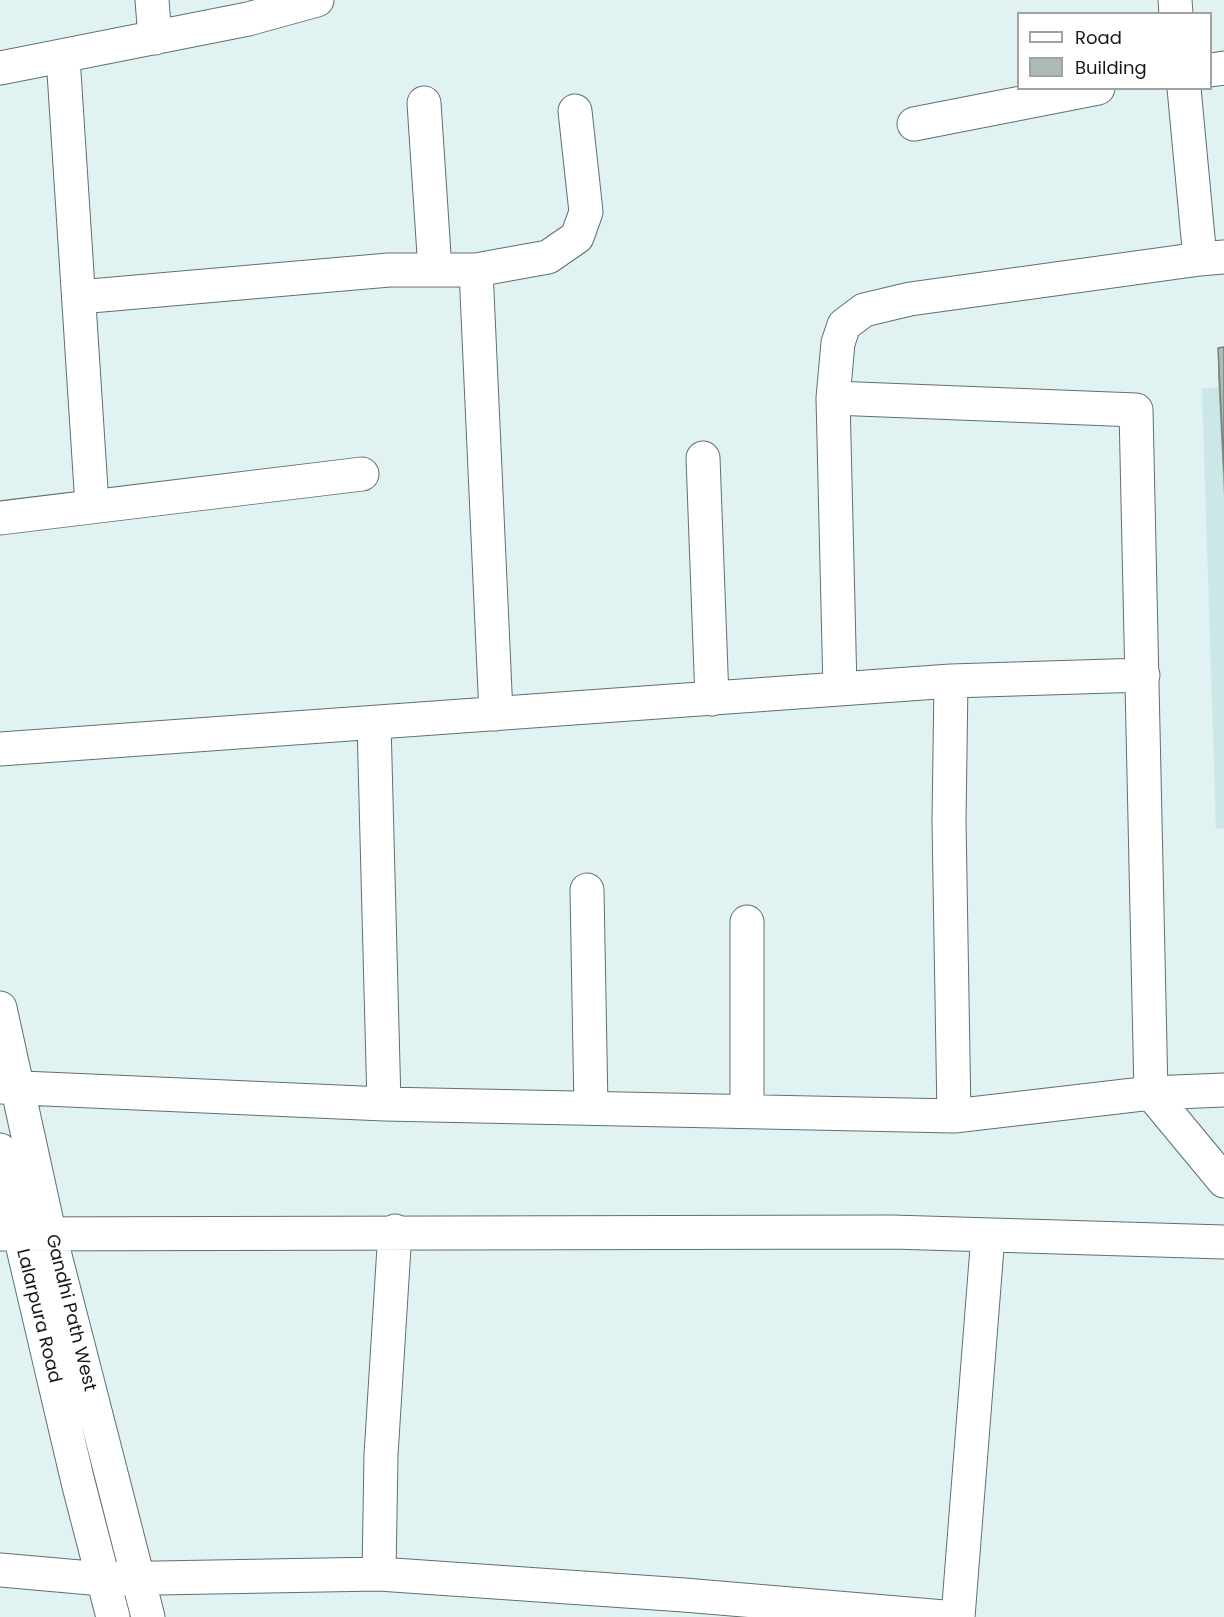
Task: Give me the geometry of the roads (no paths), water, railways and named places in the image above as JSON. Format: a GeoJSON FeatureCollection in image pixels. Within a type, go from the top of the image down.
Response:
{"type":"FeatureCollection","features":[{"type":"Feature","properties":{"kind":"street"},"geometry":{"type":"LineString","coordinates":[[152,0],[155,38]]}},
{"type":"Feature","properties":{"kind":"street"},"geometry":{"type":"LineString","coordinates":[[0,68],[248,19],[306,2]]}},
{"type":"Feature","properties":{"kind":"street"},"geometry":{"type":"LineString","coordinates":[[63,57],[92,505]]}},
{"type":"Feature","properties":{"kind":"street"},"geometry":{"type":"LineString","coordinates":[[914,124],[1088,90]]}},
{"type":"Feature","properties":{"kind":"street"},"geometry":{"type":"LineString","coordinates":[[840,689],[833,398],[838,343],[844,325],[864,310],[910,299],[1212,258],[1184,90]]}},
{"type":"Feature","properties":{"kind":"street"},"geometry":{"type":"LineString","coordinates":[[424,103],[435,270]]}},
{"type":"Feature","properties":{"kind":"street"},"geometry":{"type":"LineString","coordinates":[[79,297],[390,270],[476,270],[548,257],[577,237],[586,212],[575,111]]}},
{"type":"Feature","properties":{"kind":"street"},"geometry":{"type":"LineString","coordinates":[[476,270],[496,714]]}},
{"type":"Feature","properties":{"kind":"street"},"geometry":{"type":"LineString","coordinates":[[833,398],[1136,410],[1151,1093],[1224,1181]]}},
{"type":"Feature","properties":{"kind":"street"},"geometry":{"type":"LineString","coordinates":[[704,458],[712,699]]}},
{"type":"Feature","properties":{"kind":"street"},"geometry":{"type":"LineString","coordinates":[[0,518],[92,505],[362,474]]}},
{"type":"Feature","properties":{"kind":"street"},"geometry":{"type":"LineString","coordinates":[[0,749],[951,681],[1143,675]]}},
{"type":"Feature","properties":{"kind":"street"},"geometry":{"type":"LineString","coordinates":[[951,681],[949,821],[954,1116]]}},
{"type":"Feature","properties":{"kind":"street"},"geometry":{"type":"LineString","coordinates":[[374,723],[384,1104]]}},
{"type":"Feature","properties":{"kind":"street"},"geometry":{"type":"LineString","coordinates":[[586,890],[591,1108]]}},
{"type":"Feature","properties":{"kind":"street"},"geometry":{"type":"LineString","coordinates":[[747,922],[747,1111]]}},
{"type":"Feature","properties":{"kind":"street","name":"Gandhi Path West"},"geometry":{"type":"LineString","coordinates":[[0,1008],[8,1088],[50,1236],[148,1617]]}},
{"type":"Feature","properties":{"kind":"street"},"geometry":{"type":"LineString","coordinates":[[8,1088],[384,1104],[954,1116],[1151,1093],[1224,1090]]}},
{"type":"Feature","properties":{"kind":"street","name":"Lalarpura Road"},"geometry":{"type":"LineString","coordinates":[[0,1150],[9,1234],[113,1617]]}},
{"type":"Feature","properties":{"kind":"street"},"geometry":{"type":"LineString","coordinates":[[379,1574],[381,1455],[395,1231]]}},
{"type":"Feature","properties":{"kind":"street"},"geometry":{"type":"LineString","coordinates":[[9,1234],[50,1236],[395,1231],[501,1234],[892,1232],[1224,1242]]}},
{"type":"Feature","properties":{"kind":"street"},"geometry":{"type":"LineString","coordinates":[[958,1617],[988,1235]]}},
{"type":"Feature","properties":{"kind":"street"},"geometry":{"type":"LineString","coordinates":[[0,1570],[102,1579],[379,1574],[683,1606],[944,1617]]}}]}
